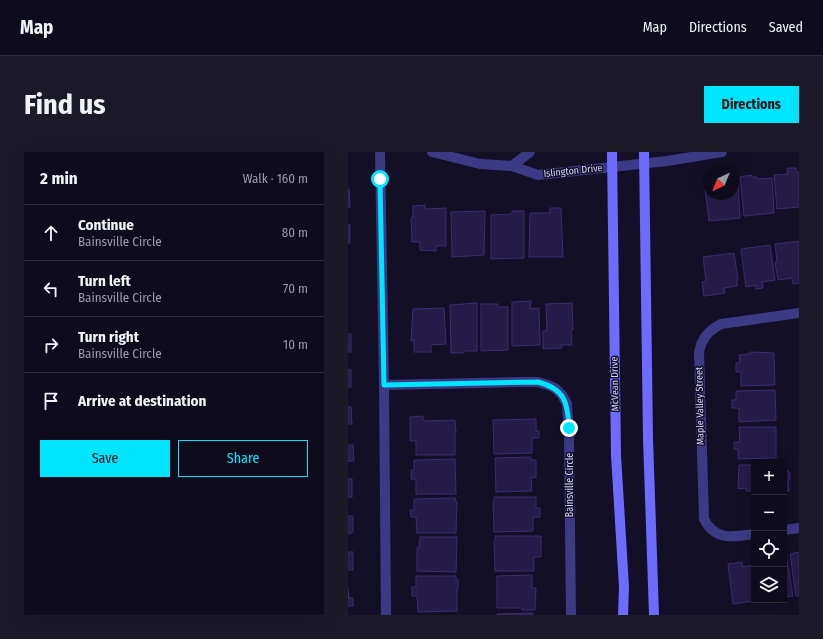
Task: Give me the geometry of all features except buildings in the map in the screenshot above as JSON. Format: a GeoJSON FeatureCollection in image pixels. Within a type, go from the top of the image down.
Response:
{"type":"FeatureCollection","features":[{"type":"Feature","properties":{"kind":"main road","name":"McVean Drive"},"geometry":{"type":"LineString","coordinates":[[612,152],[616,455],[624,587],[623,615]]}},
{"type":"Feature","properties":{"kind":"main road"},"geometry":{"type":"LineString","coordinates":[[644,152],[648,438],[654,615]]}},
{"type":"Feature","properties":{"kind":"street"},"geometry":{"type":"LineString","coordinates":[[380,152],[386,615]]}},
{"type":"Feature","properties":{"kind":"street","name":"Islington Drive"},"geometry":{"type":"LineString","coordinates":[[432,152],[480,164],[512,166],[538,175],[675,160],[722,152]]}},
{"type":"Feature","properties":{"kind":"street"},"geometry":{"type":"LineString","coordinates":[[512,166],[530,152]]}},
{"type":"Feature","properties":{"kind":"street","name":"Maple Valley Street"},"geometry":{"type":"LineString","coordinates":[[751,534],[736,537],[720,535],[713,532],[704,519],[699,352],[705,337],[712,329],[721,324],[799,313]]}},
{"type":"Feature","properties":{"kind":"street","name":"Bainsville Circle"},"geometry":{"type":"LineString","coordinates":[[384,385],[538,382],[555,388],[562,395],[567,404],[569,418],[571,615]]}},
{"type":"Feature","properties":{"kind":"street"},"geometry":{"type":"LineString","coordinates":[[787,530],[799,528]]}},
{"type":"Feature","properties":{"kind":"route"},"geometry":{"type":"LineString","coordinates":[[380,179],[384,385],[538,382],[555,388],[562,395],[567,404],[569,428]]}}]}
